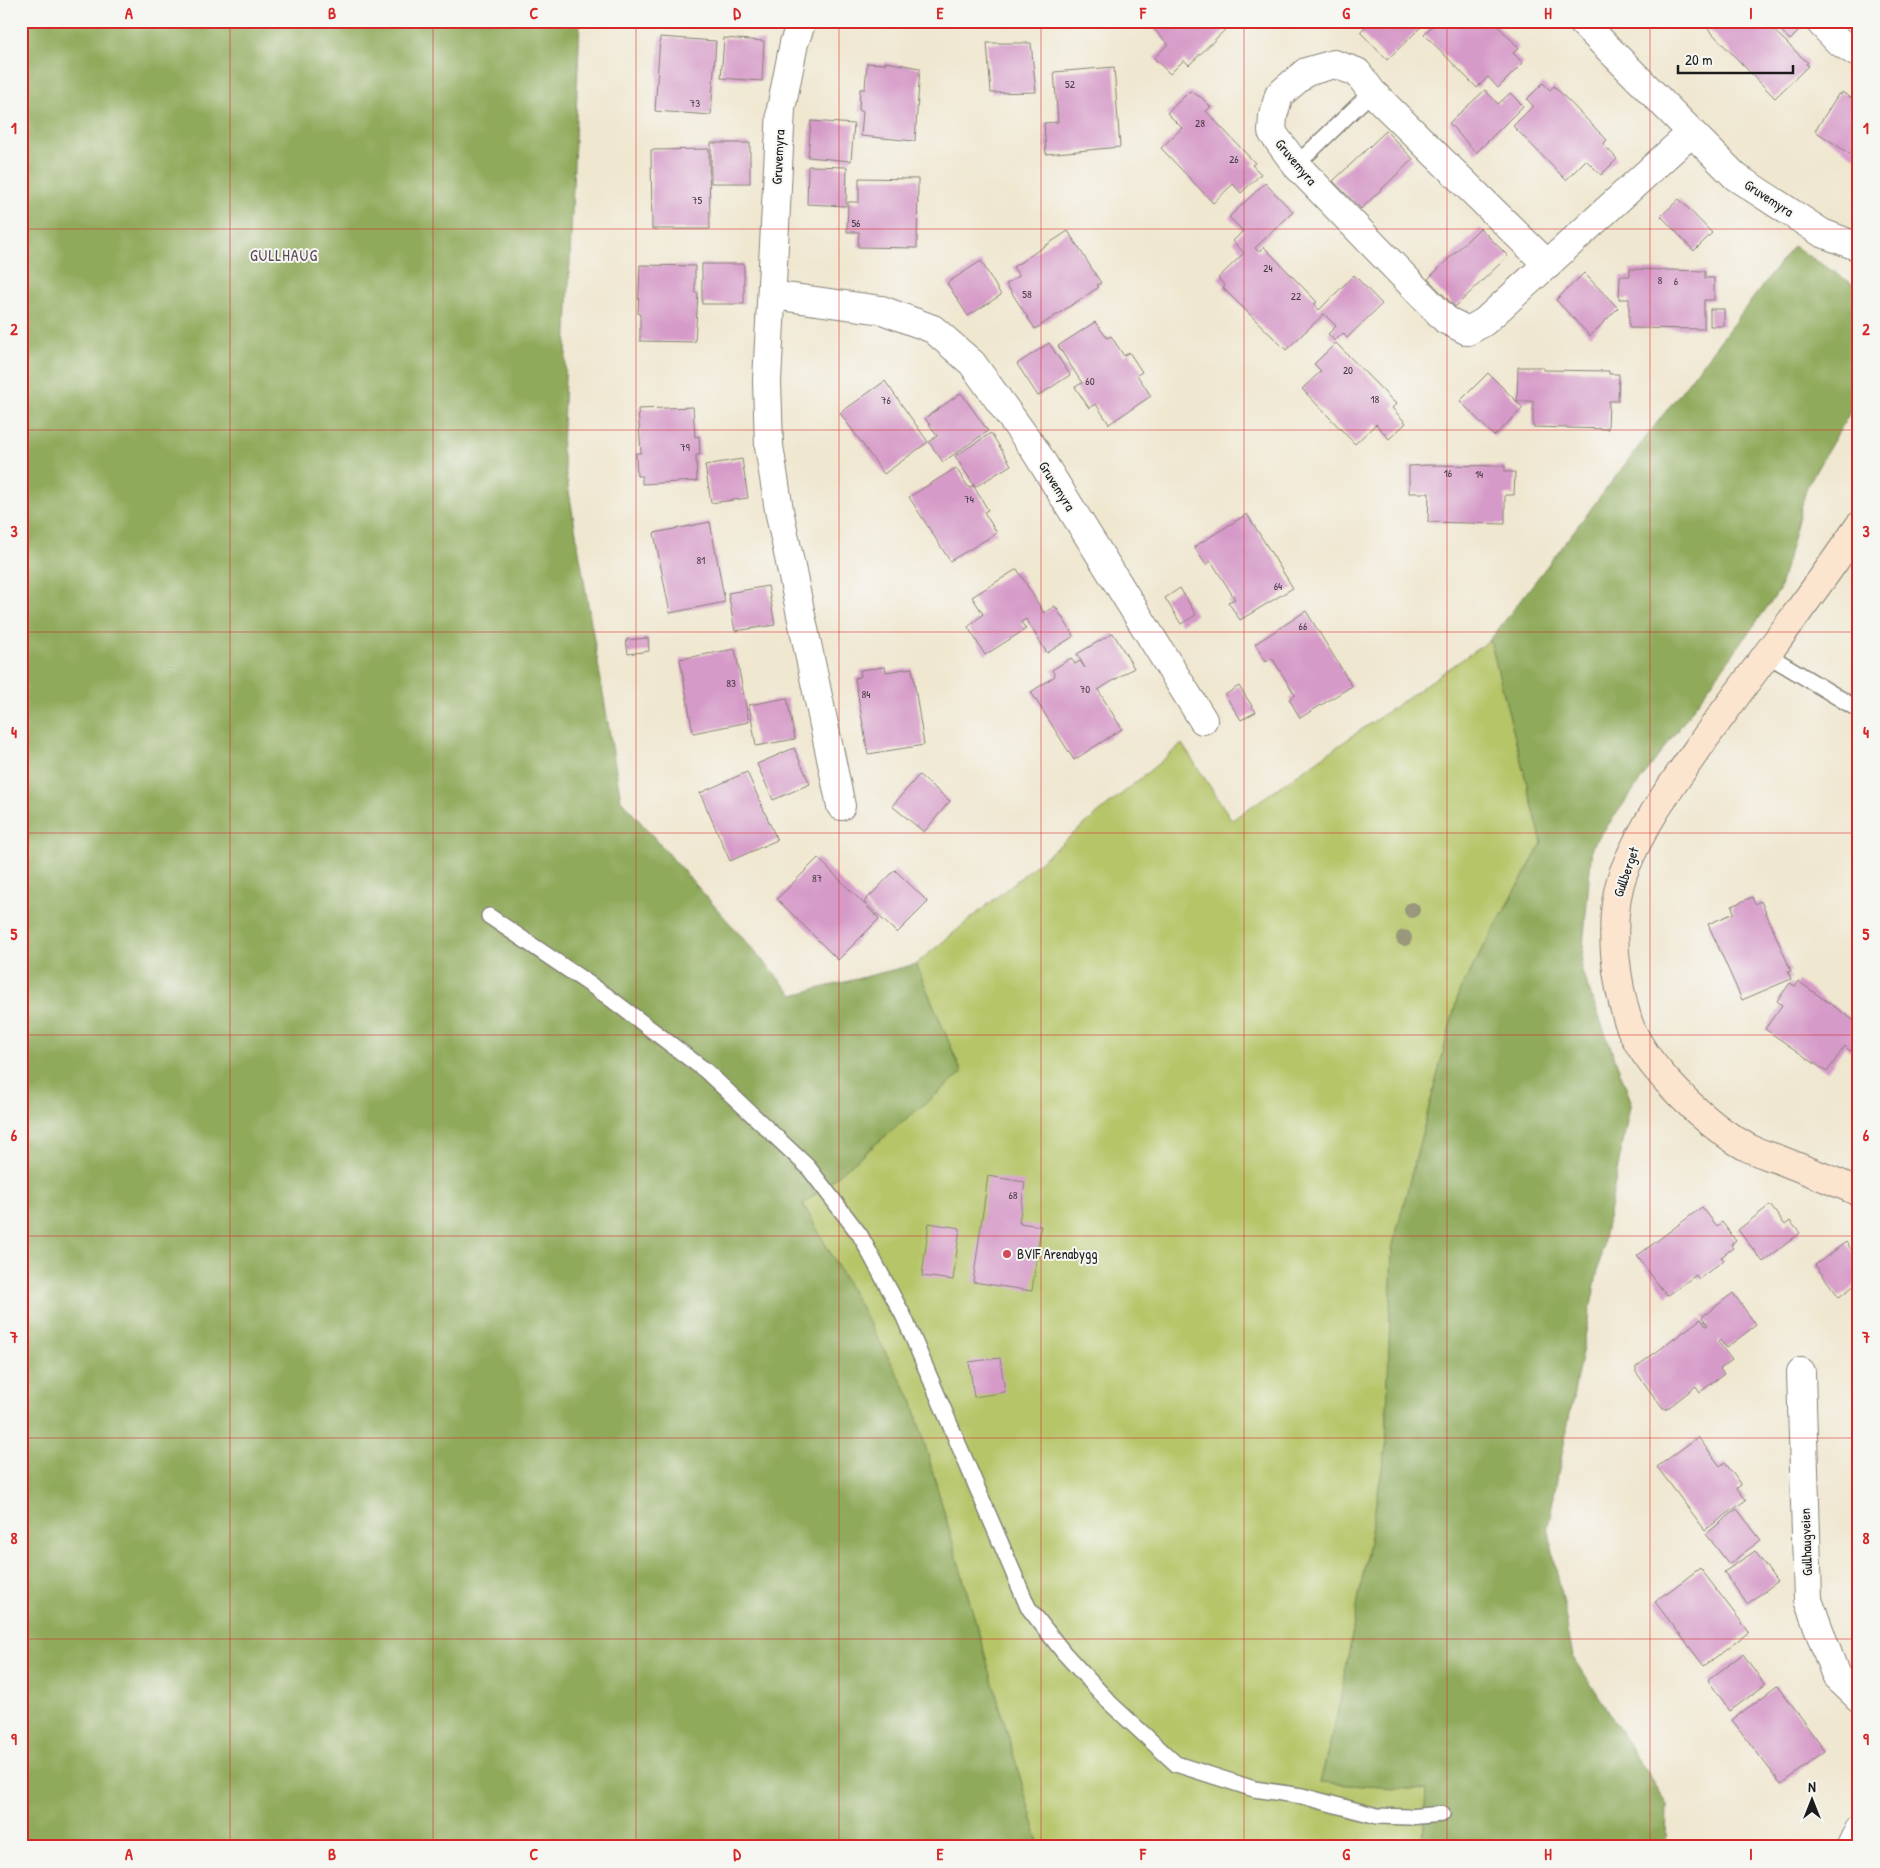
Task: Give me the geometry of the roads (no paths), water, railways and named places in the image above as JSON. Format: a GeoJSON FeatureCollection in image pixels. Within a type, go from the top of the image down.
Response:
{"type":"FeatureCollection","features":[{"type":"Feature","properties":{"kind":"street","name":"Gruvemyra"},"geometry":{"type":"LineString","coordinates":[[802,21],[794,43],[781,109],[767,381],[769,446],[779,510],[842,806]]}},
{"type":"Feature","properties":{"kind":"street","name":"Gruvemyra"},"geometry":{"type":"LineString","coordinates":[[1581,21],[1736,177],[1822,233],[1859,247]]}},
{"type":"Feature","properties":{"kind":"street"},"geometry":{"type":"LineString","coordinates":[[1819,21],[1838,41],[1859,54]]}},
{"type":"Feature","properties":{"kind":"street","name":"Gruvemyra"},"geometry":{"type":"LineString","coordinates":[[1548,264],[1372,92],[1356,72],[1334,64],[1306,72],[1279,95],[1273,116],[1272,132],[1296,165],[1446,320],[1468,331],[1484,322],[1548,264],[1691,133]]}},
{"type":"Feature","properties":{"kind":"street","name":"Gruvemyra"},"geometry":{"type":"LineString","coordinates":[[772,295],[882,310],[933,329],[972,363],[1034,449],[1203,720]]}},
{"type":"Feature","properties":{"kind":"street","name":"Gullberget"},"geometry":{"type":"LineString","coordinates":[[1859,526],[1823,579],[1766,654],[1658,805],[1638,838],[1624,872],[1616,899],[1613,932],[1618,978],[1628,1022],[1652,1062],[1677,1092],[1710,1122],[1746,1147],[1859,1192]]}},
{"type":"Feature","properties":{"kind":"street","name":"Gullhaugveien"},"geometry":{"type":"LineString","coordinates":[[1800,1372],[1808,1600],[1836,1676],[1859,1698]]}},
{"type":"Feature","properties":{"kind":"street"},"geometry":{"type":"LineString","coordinates":[[1851,1847],[1859,1830]]}},
{"type":"Feature","properties":{"kind":"lane"},"geometry":{"type":"LineString","coordinates":[[1296,165],[1372,92]]}},
{"type":"Feature","properties":{"kind":"lane"},"geometry":{"type":"LineString","coordinates":[[1766,654],[1859,710]]}},
{"type":"Feature","properties":{"kind":"lane"},"geometry":{"type":"LineString","coordinates":[[489,916],[607,996],[706,1071],[808,1167],[860,1235],[904,1317],[1028,1607],[1064,1654],[1118,1711],[1176,1764],[1237,1784],[1254,1789],[1302,1796],[1378,1816],[1408,1817],[1442,1814]]}},
{"type":"Feature","properties":{"kind":"place","name":"BVIF Arenabygg"},"geometry":{"type":"Point","coordinates":[1007,1254]}},
{"type":"Feature","properties":{"kind":"district","name":"GULLHAUG"},"geometry":{"type":"Point","coordinates":[284,255]}}]}
